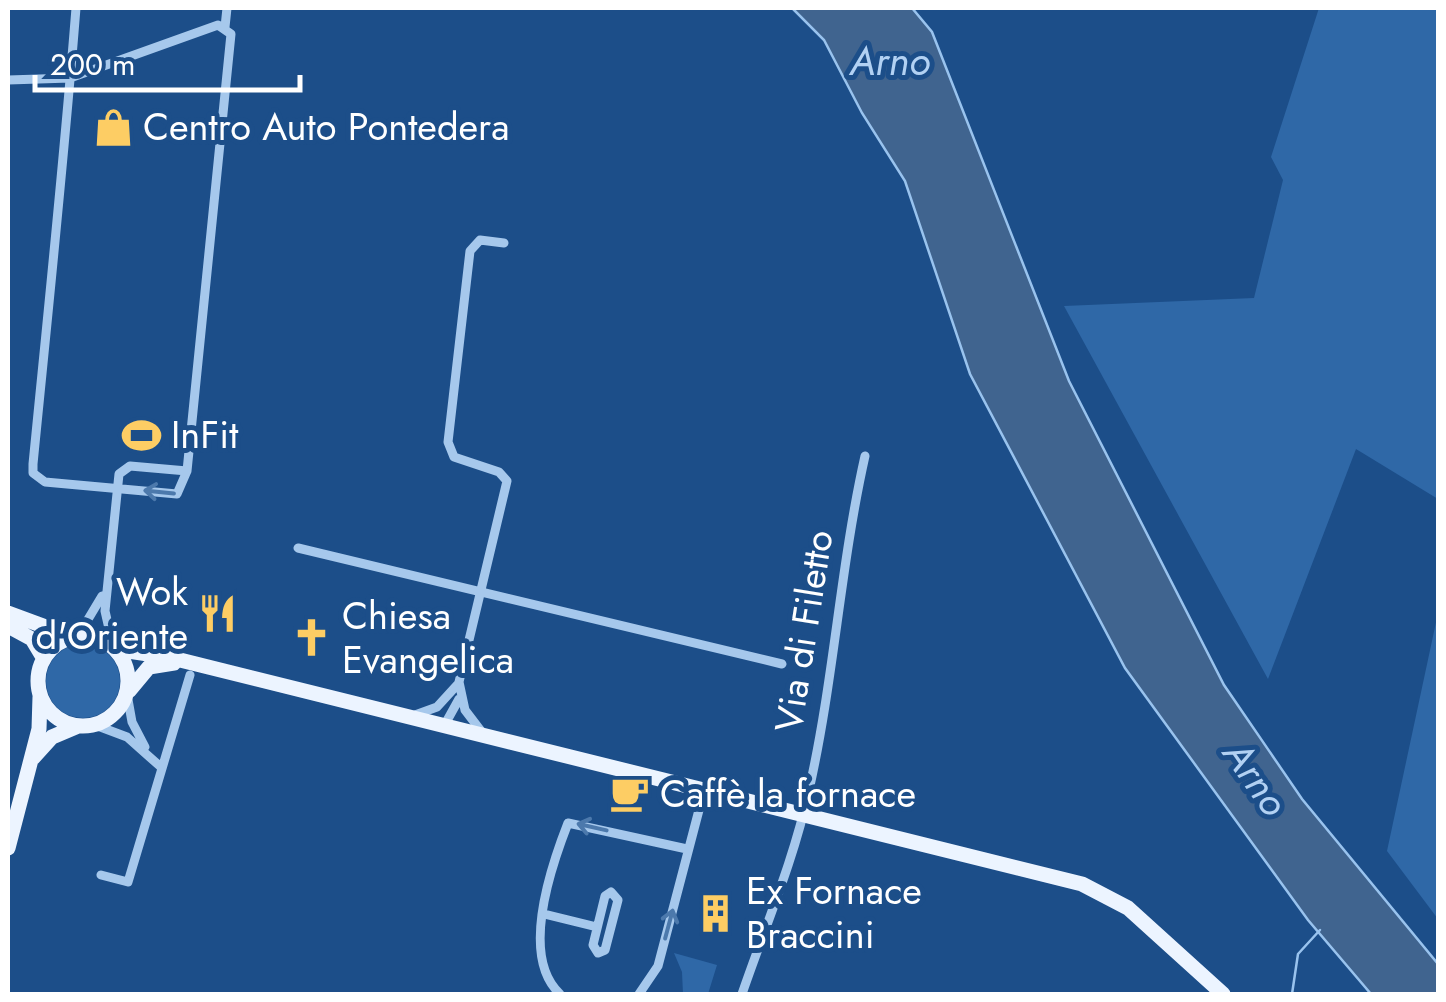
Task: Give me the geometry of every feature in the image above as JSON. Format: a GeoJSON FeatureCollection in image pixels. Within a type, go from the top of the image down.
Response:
{"type":"FeatureCollection","features":[{"type":"Feature","properties":{"kind":"main road"},"geometry":{"type":"LineString","coordinates":[[8,613],[75,636],[100,638],[114,648],[188,670]]}},
{"type":"Feature","properties":{"kind":"main road"},"geometry":{"type":"LineString","coordinates":[[8,626],[32,639],[44,659]]}},
{"type":"Feature","properties":{"kind":"main road"},"geometry":{"type":"LineString","coordinates":[[8,848],[40,722],[44,659],[56,645],[75,636]]}},
{"type":"Feature","properties":{"kind":"main road"},"geometry":{"type":"LineString","coordinates":[[114,648],[128,672],[127,694]]}},
{"type":"Feature","properties":{"kind":"main road"},"geometry":{"type":"LineString","coordinates":[[30,761],[52,737],[114,714],[153,665],[188,670],[444,726],[1098,890],[1128,908],[1223,994]]}},
{"type":"Feature","properties":{"kind":"main road"},"geometry":{"type":"LineString","coordinates":[[40,694],[52,713],[87,725]]}},
{"type":"Feature","properties":{"kind":"street"},"geometry":{"type":"LineString","coordinates":[[76,8],[33,469],[45,482],[177,494],[187,470],[231,64],[232,40],[225,26],[227,8]]}},
{"type":"Feature","properties":{"kind":"street"},"geometry":{"type":"LineString","coordinates":[[8,80],[70,78],[207,28],[225,26]]}},
{"type":"Feature","properties":{"kind":"street"},"geometry":{"type":"LineString","coordinates":[[490,738],[468,715],[459,682],[507,483],[499,472],[457,458],[448,448],[470,251],[482,240],[504,243]]}},
{"type":"Feature","properties":{"kind":"street","name":"Via di Filetto"},"geometry":{"type":"LineString","coordinates":[[742,994],[802,816],[814,764],[846,544],[865,456]]}},
{"type":"Feature","properties":{"kind":"street"},"geometry":{"type":"LineString","coordinates":[[114,648],[105,622],[106,584],[119,474],[127,467],[187,470]]}},
{"type":"Feature","properties":{"kind":"street"},"geometry":{"type":"LineString","coordinates":[[298,548],[782,664]]}},
{"type":"Feature","properties":{"kind":"street"},"geometry":{"type":"LineString","coordinates":[[75,636],[95,614],[106,584]]}},
{"type":"Feature","properties":{"kind":"street"},"geometry":{"type":"LineString","coordinates":[[101,876],[128,882],[188,670]]}},
{"type":"Feature","properties":{"kind":"street"},"geometry":{"type":"LineString","coordinates":[[400,716],[424,713],[443,701],[459,682]]}},
{"type":"Feature","properties":{"kind":"street"},"geometry":{"type":"LineString","coordinates":[[127,694],[132,722],[149,754]]}},
{"type":"Feature","properties":{"kind":"street"},"geometry":{"type":"LineString","coordinates":[[444,726],[460,696]]}},
{"type":"Feature","properties":{"kind":"street"},"geometry":{"type":"LineString","coordinates":[[443,701],[444,726]]}},
{"type":"Feature","properties":{"kind":"street"},"geometry":{"type":"LineString","coordinates":[[87,725],[119,732],[162,768]]}},
{"type":"Feature","properties":{"kind":"street"},"geometry":{"type":"LineString","coordinates":[[640,994],[658,966],[704,790]]}},
{"type":"Feature","properties":{"kind":"street"},"geometry":{"type":"LineString","coordinates":[[560,994],[540,965],[544,914],[568,822],[687,849]]}},
{"type":"Feature","properties":{"kind":"street"},"geometry":{"type":"LineString","coordinates":[[614,892],[618,900],[600,953],[593,947],[597,926],[605,896],[614,892]]}},
{"type":"Feature","properties":{"kind":"street"},"geometry":{"type":"LineString","coordinates":[[544,914],[597,926]]}},
{"type":"Feature","properties":{"kind":"shaded area"},"geometry":{"type":"Polygon","coordinates":[[[1319,8],[1438,8],[1438,499],[1356,449],[1268,679],[1064,306],[1254,298],[1283,180],[1271,157],[1319,8]]]}},
{"type":"Feature","properties":{"kind":"shaded area"},"geometry":{"type":"Polygon","coordinates":[[[1438,613],[1438,919],[1387,851],[1438,613]]]}},
{"type":"Feature","properties":{"kind":"shaded area"},"geometry":{"type":"Polygon","coordinates":[[[83,644],[97,646],[109,655],[118,667],[118,695],[109,707],[97,716],[83,718],[69,716],[57,707],[48,695],[46,681],[48,667],[57,655],[69,646],[83,644]]]}},
{"type":"Feature","properties":{"kind":"shaded area"},"geometry":{"type":"Polygon","coordinates":[[[674,953],[717,965],[708,994],[683,994],[682,972],[674,953]]]}},
{"type":"Feature","properties":{"kind":"water","name":"Arno"},"geometry":{"type":"Polygon","coordinates":[[[792,8],[912,8],[932,32],[1069,381],[1224,685],[1302,799],[1438,964],[1438,994],[1371,994],[1308,920],[1125,668],[970,374],[905,181],[862,113],[824,40],[792,8]]]}},
{"type":"Feature","properties":{"kind":"waterway"},"geometry":{"type":"LineString","coordinates":[[1292,994],[1298,954],[1320,930]]}},
{"type":"Feature","properties":{"kind":"place","name":"Centro Auto Pontedera"},"geometry":{"type":"Point","coordinates":[113,127]}},
{"type":"Feature","properties":{"kind":"place","name":"InFit"},"geometry":{"type":"Point","coordinates":[141,435]}},
{"type":"Feature","properties":{"kind":"place","name":"Wok d'Oriente"},"geometry":{"type":"Point","coordinates":[218,614]}},
{"type":"Feature","properties":{"kind":"place","name":"Chiesa Evangelica"},"geometry":{"type":"Point","coordinates":[312,638]}},
{"type":"Feature","properties":{"kind":"place","name":"Caffè la fornace"},"geometry":{"type":"Point","coordinates":[630,794]}},
{"type":"Feature","properties":{"kind":"place","name":"Ex Fornace Braccini"},"geometry":{"type":"Point","coordinates":[716,913]}}]}
